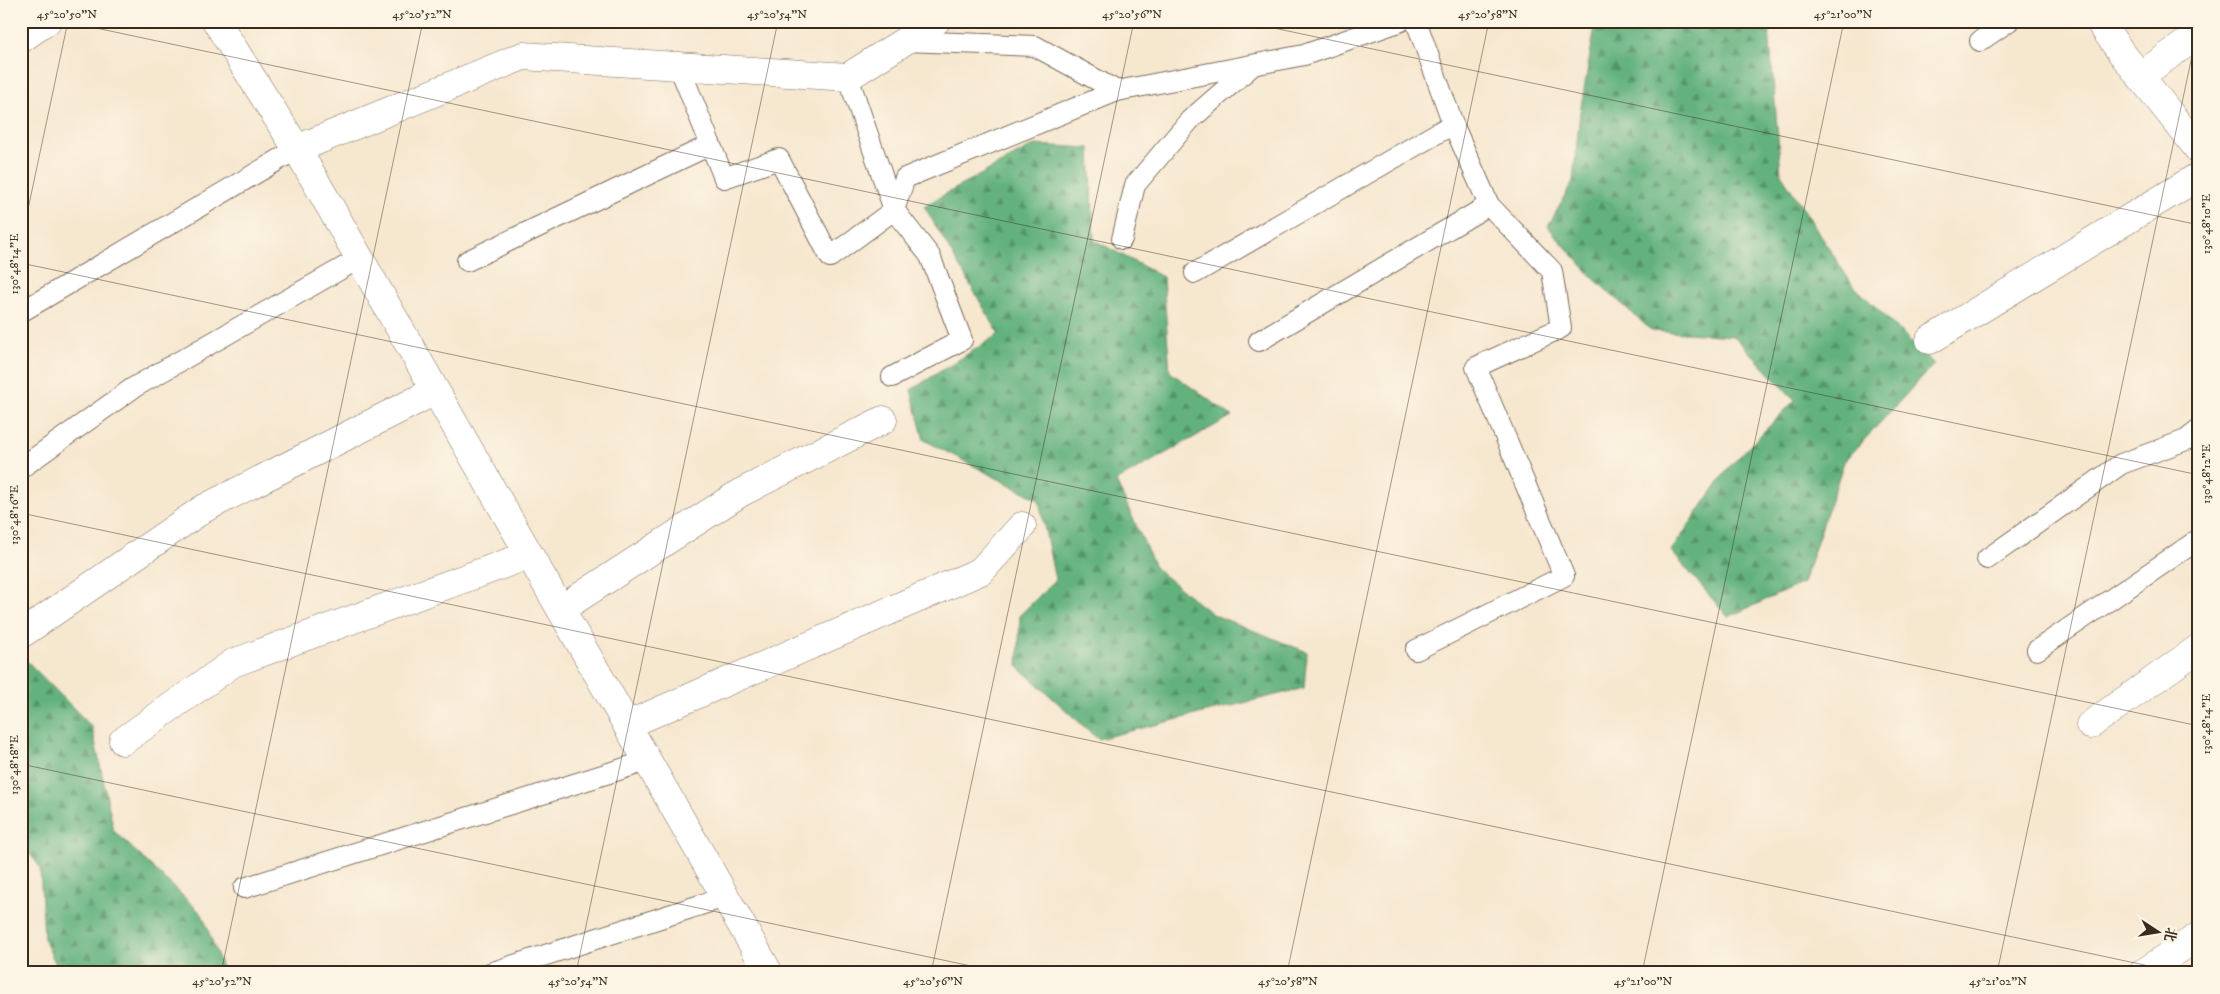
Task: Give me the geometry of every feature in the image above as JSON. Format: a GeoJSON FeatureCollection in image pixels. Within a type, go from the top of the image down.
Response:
{"type":"FeatureCollection","features":[{"type":"Feature","properties":{"kind":"main road"},"geometry":{"type":"LineString","coordinates":[[21,39],[47,21]]}},
{"type":"Feature","properties":{"kind":"main road"},"geometry":{"type":"LineString","coordinates":[[216,21],[297,149],[769,973]]}},
{"type":"Feature","properties":{"kind":"main road"},"geometry":{"type":"LineString","coordinates":[[297,149],[523,56],[848,77],[936,21]]}},
{"type":"Feature","properties":{"kind":"main road"},"geometry":{"type":"LineString","coordinates":[[2099,21],[2199,150]]}},
{"type":"Feature","properties":{"kind":"main road"},"geometry":{"type":"LineString","coordinates":[[2140,76],[2199,34]]}},
{"type":"Feature","properties":{"kind":"main road"},"geometry":{"type":"LineString","coordinates":[[1930,340],[2199,176]]}},
{"type":"Feature","properties":{"kind":"main road"},"geometry":{"type":"LineString","coordinates":[[23,633],[203,510],[435,391]]}},
{"type":"Feature","properties":{"kind":"main road"},"geometry":{"type":"LineString","coordinates":[[561,609],[740,493],[884,420]]}},
{"type":"Feature","properties":{"kind":"main road"},"geometry":{"type":"LineString","coordinates":[[627,725],[981,571],[1022,526]]}},
{"type":"Feature","properties":{"kind":"main road"},"geometry":{"type":"LineString","coordinates":[[123,741],[233,663],[529,555]]}},
{"type":"Feature","properties":{"kind":"main road"},"geometry":{"type":"LineString","coordinates":[[2090,725],[2199,648]]}},
{"type":"Feature","properties":{"kind":"main road"},"geometry":{"type":"LineString","coordinates":[[2143,973],[2199,936]]}},
{"type":"Feature","properties":{"kind":"lane"},"geometry":{"type":"LineString","coordinates":[[679,66],[724,178],[779,158],[830,257],[894,210],[905,178],[1117,91],[1304,55],[1401,21]]}},
{"type":"Feature","properties":{"kind":"lane"},"geometry":{"type":"LineString","coordinates":[[1416,21],[1453,124],[1489,205],[1552,271],[1561,328],[1476,367],[1564,576],[1416,650]]}},
{"type":"Feature","properties":{"kind":"lane"},"geometry":{"type":"LineString","coordinates":[[1980,41],[2009,21]]}},
{"type":"Feature","properties":{"kind":"lane"},"geometry":{"type":"LineString","coordinates":[[904,41],[1035,46],[1117,91]]}},
{"type":"Feature","properties":{"kind":"lane"},"geometry":{"type":"LineString","coordinates":[[1122,239],[1136,185],[1190,120],[1254,65]]}},
{"type":"Feature","properties":{"kind":"lane"},"geometry":{"type":"LineString","coordinates":[[848,77],[894,210],[930,256],[962,340],[892,377]]}},
{"type":"Feature","properties":{"kind":"lane"},"geometry":{"type":"LineString","coordinates":[[1195,273],[1453,124]]}},
{"type":"Feature","properties":{"kind":"lane"},"geometry":{"type":"LineString","coordinates":[[467,261],[710,145]]}},
{"type":"Feature","properties":{"kind":"lane"},"geometry":{"type":"LineString","coordinates":[[21,312],[297,149]]}},
{"type":"Feature","properties":{"kind":"lane"},"geometry":{"type":"LineString","coordinates":[[1259,341],[1489,205]]}},
{"type":"Feature","properties":{"kind":"lane"},"geometry":{"type":"LineString","coordinates":[[21,468],[133,388],[360,258]]}},
{"type":"Feature","properties":{"kind":"lane"},"geometry":{"type":"LineString","coordinates":[[1987,560],[2121,464],[2186,440],[2199,430]]}},
{"type":"Feature","properties":{"kind":"lane"},"geometry":{"type":"LineString","coordinates":[[2037,650],[2199,539]]}},
{"type":"Feature","properties":{"kind":"lane"},"geometry":{"type":"LineString","coordinates":[[244,888],[647,761]]}},
{"type":"Feature","properties":{"kind":"lane"},"geometry":{"type":"LineString","coordinates":[[490,973],[725,897]]}},
{"type":"Feature","properties":{"kind":"green space"},"geometry":{"type":"Polygon","coordinates":[[[1596,21],[1759,21],[1769,30],[1781,174],[1852,284],[1934,364],[1844,462],[1803,583],[1728,617],[1671,551],[1729,467],[1795,400],[1734,336],[1652,331],[1593,278],[1548,227],[1573,181],[1580,112],[1596,21]]]}},
{"type":"Feature","properties":{"kind":"green space"},"geometry":{"type":"Polygon","coordinates":[[[1034,145],[1090,148],[1094,240],[1163,277],[1170,372],[1232,416],[1116,481],[1156,569],[1212,614],[1307,652],[1304,688],[1098,739],[1018,667],[1020,615],[1055,580],[1039,500],[924,440],[911,390],[999,334],[924,206],[1034,145]]]}},
{"type":"Feature","properties":{"kind":"green space"},"geometry":{"type":"Polygon","coordinates":[[[21,655],[92,727],[114,831],[202,914],[224,973],[60,973],[44,939],[40,867],[21,842],[21,655]]]}}]}
